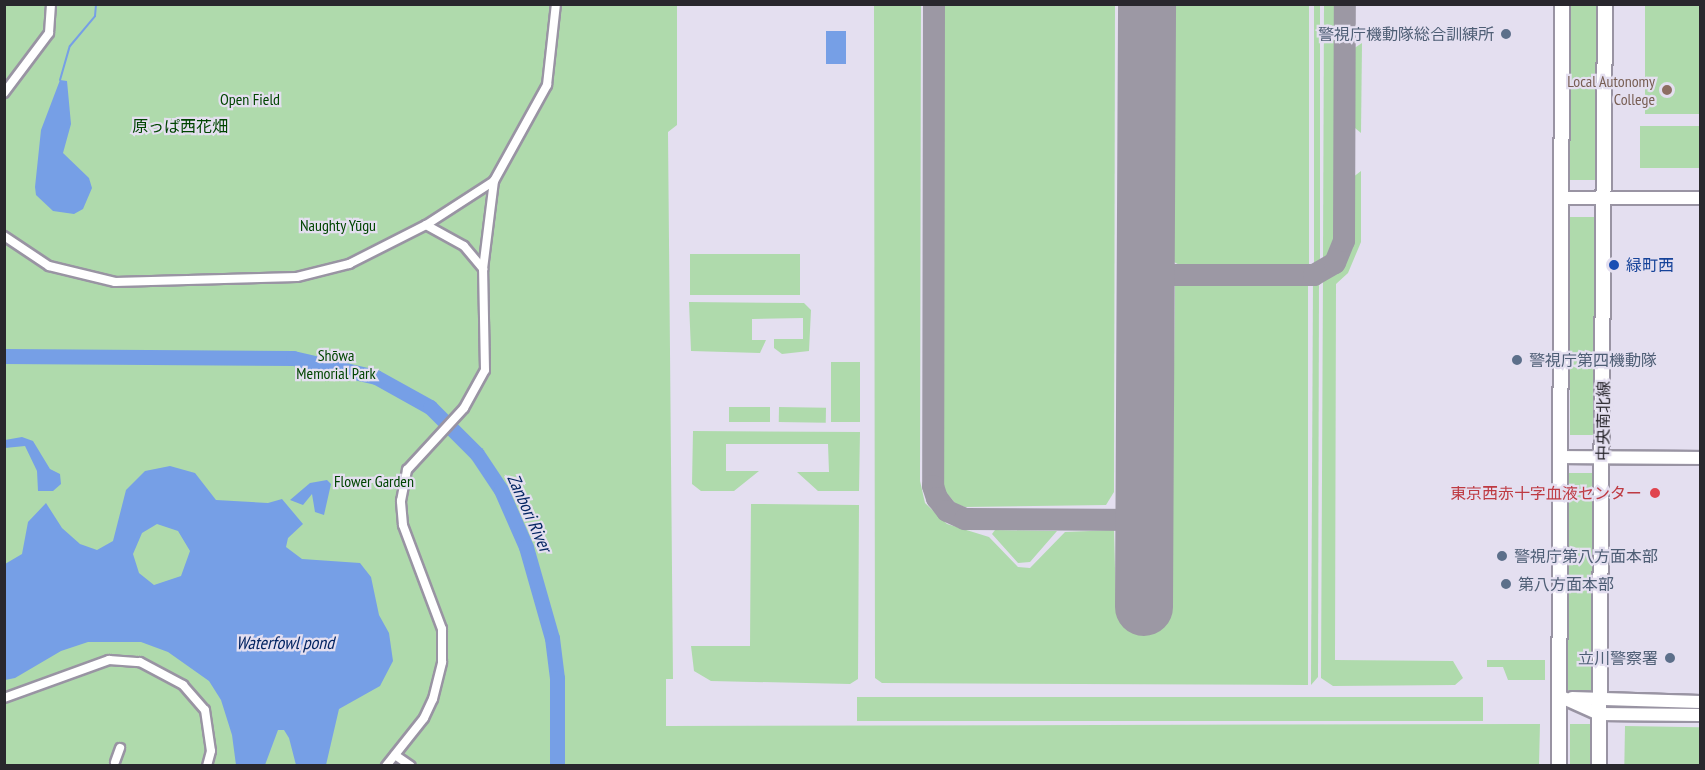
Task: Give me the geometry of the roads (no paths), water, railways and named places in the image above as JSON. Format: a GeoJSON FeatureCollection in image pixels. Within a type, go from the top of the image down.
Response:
{"type":"FeatureCollection","features":[{"type":"Feature","properties":{"kind":"main road"},"geometry":{"type":"LineString","coordinates":[[1559,765],[1562,4]]}},
{"type":"Feature","properties":{"kind":"main road","name":"中央南北線"},"geometry":{"type":"LineString","coordinates":[[1599,765],[1605,4]]}},
{"type":"Feature","properties":{"kind":"street"},"geometry":{"type":"LineString","coordinates":[[4,93],[49,33],[51,4]]}},
{"type":"Feature","properties":{"kind":"street"},"geometry":{"type":"LineString","coordinates":[[386,765],[433,699],[442,662],[442,629],[427,579],[406,535],[401,501],[407,470],[460,410],[485,370],[483,269],[494,181],[547,85],[556,4]]}},
{"type":"Feature","properties":{"kind":"street"},"geometry":{"type":"LineString","coordinates":[[4,236],[49,266],[115,282],[297,277],[349,264],[426,225],[494,181]]}},
{"type":"Feature","properties":{"kind":"street"},"geometry":{"type":"LineString","coordinates":[[1562,198],[1701,198]]}},
{"type":"Feature","properties":{"kind":"street"},"geometry":{"type":"LineString","coordinates":[[426,225],[464,246],[483,269]]}},
{"type":"Feature","properties":{"kind":"street"},"geometry":{"type":"LineString","coordinates":[[1561,457],[1701,458]]}},
{"type":"Feature","properties":{"kind":"street"},"geometry":{"type":"LineString","coordinates":[[4,698],[109,660],[140,662],[183,685],[205,710],[211,751],[207,765]]}},
{"type":"Feature","properties":{"kind":"street"},"geometry":{"type":"LineString","coordinates":[[1559,696],[1600,708],[1701,715]]}},
{"type":"Feature","properties":{"kind":"street"},"geometry":{"type":"LineString","coordinates":[[1600,708],[1701,702]]}},
{"type":"Feature","properties":{"kind":"street"},"geometry":{"type":"LineString","coordinates":[[115,762],[120,748]]}},
{"type":"Feature","properties":{"kind":"street"},"geometry":{"type":"LineString","coordinates":[[395,755],[411,765]]}},
{"type":"Feature","properties":{"kind":"water"},"geometry":{"type":"Polygon","coordinates":[[[826,31],[846,31],[846,64],[826,64],[826,31]]]}},
{"type":"Feature","properties":{"kind":"water"},"geometry":{"type":"Polygon","coordinates":[[[60,80],[67,81],[71,124],[63,153],[89,178],[92,188],[83,209],[74,214],[53,211],[36,195],[35,187],[41,130],[60,80]]]}},
{"type":"Feature","properties":{"kind":"water"},"geometry":{"type":"Polygon","coordinates":[[[22,437],[33,441],[50,469],[60,474],[61,484],[53,491],[38,491],[37,471],[25,446],[5,448],[5,440],[22,437]]]}},
{"type":"Feature","properties":{"kind":"water","name":"Waterfowl pond"},"geometry":{"type":"Polygon","coordinates":[[[170,466],[195,473],[216,500],[268,503],[282,499],[303,524],[288,538],[286,547],[302,559],[360,563],[371,577],[379,615],[389,633],[393,661],[380,686],[339,709],[326,765],[296,765],[289,738],[284,730],[278,730],[265,765],[236,765],[232,735],[221,700],[209,681],[168,652],[141,642],[88,642],[61,651],[15,678],[5,680],[5,564],[22,554],[28,522],[46,503],[62,528],[80,544],[97,550],[113,541],[126,490],[145,471],[170,466]],[[157,524],[142,533],[133,554],[139,573],[154,585],[181,576],[190,551],[178,531],[157,524]]]}},
{"type":"Feature","properties":{"kind":"water"},"geometry":{"type":"Polygon","coordinates":[[[327,480],[331,484],[324,515],[315,512],[312,494],[303,505],[290,500],[310,483],[327,480]]]}},
{"type":"Feature","properties":{"kind":"waterway"},"geometry":{"type":"LineString","coordinates":[[60,80],[70,46],[95,16],[96,4]]}},
{"type":"Feature","properties":{"kind":"waterway","name":"Zanbori River"},"geometry":{"type":"LineString","coordinates":[[4,356],[293,358],[376,377],[430,407],[477,454],[501,490],[526,547],[552,638],[557,678],[557,766]]}},
{"type":"Feature","properties":{"kind":"place","name":"警視庁機動隊総合訓練所"},"geometry":{"type":"Point","coordinates":[1506,34]}},
{"type":"Feature","properties":{"kind":"place","name":"Local Autonomy College"},"geometry":{"type":"Point","coordinates":[1667,90]}},
{"type":"Feature","properties":{"kind":"place","name":"緑町西"},"geometry":{"type":"Point","coordinates":[1614,265]}},
{"type":"Feature","properties":{"kind":"place","name":"警視庁第四機動隊"},"geometry":{"type":"Point","coordinates":[1517,360]}},
{"type":"Feature","properties":{"kind":"place","name":"東京西赤十字血液センター"},"geometry":{"type":"Point","coordinates":[1655,493]}},
{"type":"Feature","properties":{"kind":"place","name":"警視庁第八方面本部"},"geometry":{"type":"Point","coordinates":[1502,556]}},
{"type":"Feature","properties":{"kind":"place","name":"第八方面本部"},"geometry":{"type":"Point","coordinates":[1506,584]}},
{"type":"Feature","properties":{"kind":"place","name":"立川警察署"},"geometry":{"type":"Point","coordinates":[1670,658]}},
{"type":"Feature","properties":{"kind":"park label","name":"Open Field"},"geometry":{"type":"Point","coordinates":[250,99]}},
{"type":"Feature","properties":{"kind":"park label","name":"原っぱ西花畑"},"geometry":{"type":"Point","coordinates":[180,126]}},
{"type":"Feature","properties":{"kind":"park label","name":"Naughty Yūgu"},"geometry":{"type":"Point","coordinates":[338,225]}},
{"type":"Feature","properties":{"kind":"park label","name":"Shōwa Memorial Park"},"geometry":{"type":"Point","coordinates":[336,364]}},
{"type":"Feature","properties":{"kind":"park label","name":"Flower Garden"},"geometry":{"type":"Point","coordinates":[374,481]}}]}
